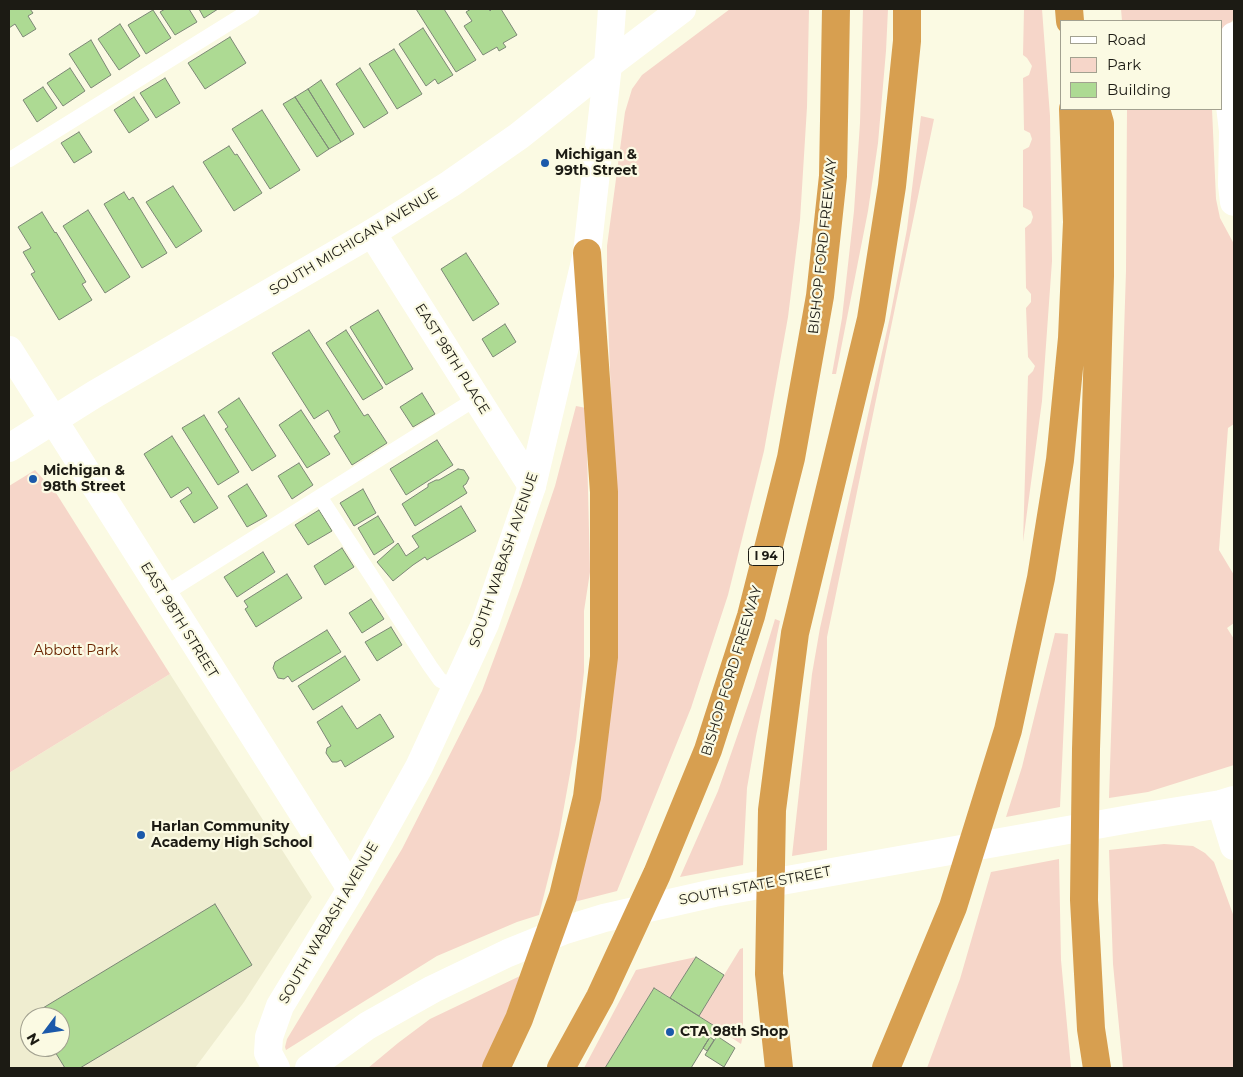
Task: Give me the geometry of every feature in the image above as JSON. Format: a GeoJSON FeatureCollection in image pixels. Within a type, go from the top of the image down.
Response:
{"type":"FeatureCollection","features":[{"type":"Feature","properties":{"kind":"highway","name":"BISHOP FORD FREEWAY"},"geometry":{"type":"LineString","coordinates":[[562,1068],[600,997],[657,874],[708,750],[751,616],[791,458],[820,296],[833,176],[836,9]]}},
{"type":"Feature","properties":{"kind":"highway"},"geometry":{"type":"LineString","coordinates":[[778,1068],[769,974],[772,810],[795,634],[871,319],[892,186],[907,41],[907,9]]}},
{"type":"Feature","properties":{"kind":"highway"},"geometry":{"type":"LineString","coordinates":[[886,1068],[953,907],[1008,730],[1041,578],[1060,460],[1072,338],[1077,222],[1073,110]]}},
{"type":"Feature","properties":{"kind":"highway"},"geometry":{"type":"LineString","coordinates":[[1096,110],[1100,123],[1100,276],[1086,758],[1084,900],[1091,1029],[1097,1068]]}},
{"type":"Feature","properties":{"kind":"highway"},"geometry":{"type":"LineString","coordinates":[[496,1068],[519,1020],[563,896],[587,797],[604,657],[604,492],[586,253]]}},
{"type":"Feature","properties":{"kind":"street","name":"SOUTH WABASH AVENUE"},"geometry":{"type":"LineString","coordinates":[[276,1068],[268,1053],[269,1037],[280,1006],[351,889],[419,767],[485,624],[532,486],[586,253],[608,65],[612,9]]}},
{"type":"Feature","properties":{"kind":"street","name":"SOUTH MICHIGAN AVENUE"},"geometry":{"type":"LineString","coordinates":[[9,448],[53,420],[372,233],[450,184],[520,136],[608,65],[682,9]]}},
{"type":"Feature","properties":{"kind":"street"},"geometry":{"type":"LineString","coordinates":[[1234,36],[1224,55],[1234,131],[1232,185],[1234,202]]}},
{"type":"Feature","properties":{"kind":"street","name":"EAST 98TH PLACE"},"geometry":{"type":"LineString","coordinates":[[372,233],[532,486]]}},
{"type":"Feature","properties":{"kind":"street","name":"EAST 98TH STREET"},"geometry":{"type":"LineString","coordinates":[[9,350],[351,889]]}},
{"type":"Feature","properties":{"kind":"street"},"geometry":{"type":"LineString","coordinates":[[1228,802],[1234,846]]}},
{"type":"Feature","properties":{"kind":"street","name":"SOUTH STATE STREET"},"geometry":{"type":"LineString","coordinates":[[309,1068],[367,1026],[433,989],[508,953],[565,930],[604,918],[706,895],[1228,802]]}},
{"type":"Feature","properties":{"kind":"lane"},"geometry":{"type":"LineString","coordinates":[[9,160],[252,9]]}},
{"type":"Feature","properties":{"kind":"lane"},"geometry":{"type":"LineString","coordinates":[[164,595],[477,398]]}},
{"type":"Feature","properties":{"kind":"lane"},"geometry":{"type":"LineString","coordinates":[[320,497],[430,666],[440,680],[456,688]]}},
{"type":"Feature","properties":{"kind":"shaded area","name":"Harlan Community Academy High School"},"geometry":{"type":"Polygon","coordinates":[[[170,674],[312,897],[244,1002],[195,1068],[9,1068],[9,773],[170,674]]]}},
{"type":"Feature","properties":{"kind":"green space"},"geometry":{"type":"Polygon","coordinates":[[[730,9],[809,9],[807,107],[800,220],[788,317],[764,451],[728,595],[691,708],[617,891],[574,902],[616,532],[607,246],[625,112],[632,89],[642,75],[730,9]]]}},
{"type":"Feature","properties":{"kind":"green space"},"geometry":{"type":"Polygon","coordinates":[[[863,9],[888,9],[886,51],[878,143],[868,211],[836,374],[832,374],[842,318],[854,211],[860,123],[863,9]]]}},
{"type":"Feature","properties":{"kind":"green space"},"geometry":{"type":"Polygon","coordinates":[[[1024,9],[1042,9],[1050,116],[1052,261],[1042,401],[1023,542],[1028,376],[1035,366],[1028,357],[1026,308],[1031,302],[1031,294],[1026,288],[1025,228],[1031,223],[1033,217],[1031,211],[1023,207],[1023,150],[1029,147],[1032,139],[1030,133],[1024,130],[1023,78],[1029,75],[1032,66],[1023,55],[1024,9]]]}},
{"type":"Feature","properties":{"kind":"green space"},"geometry":{"type":"Polygon","coordinates":[[[1121,9],[1234,9],[1234,19],[1223,31],[1223,20],[1122,20],[1121,9]]]}},
{"type":"Feature","properties":{"kind":"green space"},"geometry":{"type":"Polygon","coordinates":[[[1127,110],[1212,110],[1216,199],[1220,218],[1234,244],[1234,424],[1228,428],[1219,550],[1234,575],[1234,623],[1227,628],[1234,639],[1234,765],[1148,792],[1109,798],[1126,271],[1127,110]]]}},
{"type":"Feature","properties":{"kind":"green space"},"geometry":{"type":"Polygon","coordinates":[[[921,116],[934,119],[827,637],[827,850],[792,856],[812,674],[820,628],[890,317],[907,229],[921,116]]]}},
{"type":"Feature","properties":{"kind":"green space"},"geometry":{"type":"Polygon","coordinates":[[[576,406],[586,408],[590,572],[584,611],[584,672],[576,740],[559,835],[539,915],[517,922],[437,956],[286,1050],[287,1039],[402,849],[482,691],[521,586],[555,486],[576,406]]]}},
{"type":"Feature","properties":{"kind":"green space","name":"Abbott Park"},"geometry":{"type":"Polygon","coordinates":[[[35,470],[56,493],[170,674],[9,773],[9,486],[35,470]]]}},
{"type":"Feature","properties":{"kind":"green space"},"geometry":{"type":"Polygon","coordinates":[[[775,619],[780,621],[747,788],[743,865],[680,877],[718,791],[754,688],[775,619]]]}},
{"type":"Feature","properties":{"kind":"green space"},"geometry":{"type":"Polygon","coordinates":[[[1055,633],[1068,634],[1060,807],[1006,817],[1022,767],[1055,633]]]}},
{"type":"Feature","properties":{"kind":"green space"},"geometry":{"type":"Polygon","coordinates":[[[1164,844],[1193,846],[1205,853],[1214,862],[1234,917],[1234,1068],[1123,1068],[1113,964],[1109,850],[1164,844]]]}},
{"type":"Feature","properties":{"kind":"green space"},"geometry":{"type":"Polygon","coordinates":[[[1059,859],[1061,960],[1071,1068],[927,1068],[960,979],[991,872],[1059,859]]]}},
{"type":"Feature","properties":{"kind":"green space"},"geometry":{"type":"Polygon","coordinates":[[[743,948],[743,1035],[741,1044],[699,1016],[740,949],[743,948]]]}},
{"type":"Feature","properties":{"kind":"green space"},"geometry":{"type":"Polygon","coordinates":[[[696,957],[670,998],[654,988],[605,1068],[584,1068],[636,970],[696,957]]]}},
{"type":"Feature","properties":{"kind":"green space"},"geometry":{"type":"Polygon","coordinates":[[[520,976],[500,1031],[483,1068],[368,1068],[430,1019],[520,976]]]}},
{"type":"Feature","properties":{"kind":"building"},"geometry":{"type":"Polygon","coordinates":[[[9,9],[30,9],[33,13],[28,16],[36,29],[23,37],[15,24],[9,28],[9,9]]]}},
{"type":"Feature","properties":{"kind":"building"},"geometry":{"type":"Polygon","coordinates":[[[165,9],[189,9],[197,22],[175,35],[160,12],[165,9]]]}},
{"type":"Feature","properties":{"kind":"building"},"geometry":{"type":"Polygon","coordinates":[[[199,9],[218,9],[204,18],[199,9]]]}},
{"type":"Feature","properties":{"kind":"building"},"geometry":{"type":"Polygon","coordinates":[[[416,9],[444,9],[476,60],[456,72],[416,9]]]}},
{"type":"Feature","properties":{"kind":"building"},"geometry":{"type":"Polygon","coordinates":[[[471,9],[489,9],[490,11],[492,9],[501,9],[517,35],[503,43],[506,47],[499,51],[497,47],[483,55],[464,26],[472,21],[466,12],[471,9]]]}},
{"type":"Feature","properties":{"kind":"building"},"geometry":{"type":"Polygon","coordinates":[[[153,10],[171,38],[146,54],[128,25],[153,10]]]}},
{"type":"Feature","properties":{"kind":"building"},"geometry":{"type":"Polygon","coordinates":[[[120,24],[140,56],[119,70],[98,39],[120,24]]]}},
{"type":"Feature","properties":{"kind":"building"},"geometry":{"type":"Polygon","coordinates":[[[423,28],[453,75],[438,84],[435,79],[426,86],[399,44],[423,28]]]}},
{"type":"Feature","properties":{"kind":"building"},"geometry":{"type":"Polygon","coordinates":[[[230,37],[246,63],[205,89],[188,63],[230,37]]]}},
{"type":"Feature","properties":{"kind":"building"},"geometry":{"type":"Polygon","coordinates":[[[91,40],[111,75],[91,88],[69,54],[91,40]]]}},
{"type":"Feature","properties":{"kind":"building"},"geometry":{"type":"Polygon","coordinates":[[[394,49],[422,94],[397,109],[369,64],[394,49]]]}},
{"type":"Feature","properties":{"kind":"building"},"geometry":{"type":"Polygon","coordinates":[[[70,68],[85,91],[63,106],[47,83],[70,68]]]}},
{"type":"Feature","properties":{"kind":"building"},"geometry":{"type":"Polygon","coordinates":[[[360,68],[388,113],[364,128],[336,84],[360,68]]]}},
{"type":"Feature","properties":{"kind":"building"},"geometry":{"type":"Polygon","coordinates":[[[165,78],[180,103],[156,118],[140,93],[165,78]]]}},
{"type":"Feature","properties":{"kind":"building"},"geometry":{"type":"Polygon","coordinates":[[[321,80],[354,134],[341,142],[308,89],[321,80]]]}},
{"type":"Feature","properties":{"kind":"building"},"geometry":{"type":"Polygon","coordinates":[[[43,87],[57,108],[37,122],[23,100],[43,87]]]}},
{"type":"Feature","properties":{"kind":"building"},"geometry":{"type":"Polygon","coordinates":[[[308,89],[341,142],[329,149],[295,97],[308,89]]]}},
{"type":"Feature","properties":{"kind":"building"},"geometry":{"type":"Polygon","coordinates":[[[134,97],[149,120],[129,133],[114,110],[134,97]]]}},
{"type":"Feature","properties":{"kind":"building"},"geometry":{"type":"Polygon","coordinates":[[[295,97],[329,149],[317,157],[283,104],[295,97]]]}},
{"type":"Feature","properties":{"kind":"building"},"geometry":{"type":"Polygon","coordinates":[[[262,110],[300,170],[270,189],[232,129],[262,110]]]}},
{"type":"Feature","properties":{"kind":"building"},"geometry":{"type":"Polygon","coordinates":[[[79,132],[92,152],[74,163],[61,143],[79,132]]]}},
{"type":"Feature","properties":{"kind":"building"},"geometry":{"type":"Polygon","coordinates":[[[229,146],[235,155],[237,154],[262,193],[234,211],[203,162],[229,146]]]}},
{"type":"Feature","properties":{"kind":"building"},"geometry":{"type":"Polygon","coordinates":[[[173,186],[202,231],[176,248],[146,202],[173,186]]]}},
{"type":"Feature","properties":{"kind":"building"},"geometry":{"type":"Polygon","coordinates":[[[124,192],[129,200],[133,197],[167,253],[142,268],[104,204],[124,192]]]}},
{"type":"Feature","properties":{"kind":"building"},"geometry":{"type":"Polygon","coordinates":[[[88,210],[130,277],[105,293],[63,226],[88,210]]]}},
{"type":"Feature","properties":{"kind":"building"},"geometry":{"type":"Polygon","coordinates":[[[42,212],[86,282],[82,284],[92,300],[59,320],[31,274],[35,272],[23,252],[31,248],[18,227],[42,212]]]}},
{"type":"Feature","properties":{"kind":"building"},"geometry":{"type":"Polygon","coordinates":[[[466,253],[499,304],[473,321],[441,269],[466,253]]]}},
{"type":"Feature","properties":{"kind":"building"},"geometry":{"type":"Polygon","coordinates":[[[378,310],[413,369],[386,385],[350,327],[378,310]]]}},
{"type":"Feature","properties":{"kind":"building"},"geometry":{"type":"Polygon","coordinates":[[[505,324],[516,342],[493,357],[482,339],[505,324]]]}},
{"type":"Feature","properties":{"kind":"building"},"geometry":{"type":"Polygon","coordinates":[[[309,330],[364,416],[368,414],[387,443],[352,465],[334,436],[340,432],[328,410],[314,419],[272,353],[309,330]]]}},
{"type":"Feature","properties":{"kind":"building"},"geometry":{"type":"Polygon","coordinates":[[[346,330],[383,388],[363,400],[326,343],[346,330]]]}},
{"type":"Feature","properties":{"kind":"building"},"geometry":{"type":"Polygon","coordinates":[[[422,393],[435,414],[413,427],[400,407],[422,393]]]}},
{"type":"Feature","properties":{"kind":"building"},"geometry":{"type":"Polygon","coordinates":[[[239,398],[276,456],[252,471],[225,429],[228,427],[218,412],[239,398]]]}},
{"type":"Feature","properties":{"kind":"building"},"geometry":{"type":"Polygon","coordinates":[[[301,410],[330,454],[307,468],[279,425],[301,410]]]}},
{"type":"Feature","properties":{"kind":"building"},"geometry":{"type":"Polygon","coordinates":[[[204,415],[239,472],[218,485],[182,428],[204,415]]]}},
{"type":"Feature","properties":{"kind":"building"},"geometry":{"type":"Polygon","coordinates":[[[172,436],[218,508],[194,523],[180,501],[192,493],[188,487],[171,498],[144,454],[172,436]]]}},
{"type":"Feature","properties":{"kind":"building"},"geometry":{"type":"Polygon","coordinates":[[[437,440],[453,465],[406,495],[390,469],[437,440]]]}},
{"type":"Feature","properties":{"kind":"building"},"geometry":{"type":"Polygon","coordinates":[[[299,463],[313,485],[292,499],[278,476],[299,463]]]}},
{"type":"Feature","properties":{"kind":"building"},"geometry":{"type":"Polygon","coordinates":[[[458,469],[464,470],[469,478],[463,486],[467,493],[415,526],[402,504],[428,487],[428,484],[458,469]]]}},
{"type":"Feature","properties":{"kind":"building"},"geometry":{"type":"Polygon","coordinates":[[[247,484],[267,516],[247,527],[228,496],[247,484]]]}},
{"type":"Feature","properties":{"kind":"building"},"geometry":{"type":"Polygon","coordinates":[[[363,489],[376,513],[354,526],[340,503],[363,489]]]}},
{"type":"Feature","properties":{"kind":"building"},"geometry":{"type":"Polygon","coordinates":[[[461,506],[476,531],[427,560],[425,557],[393,581],[377,562],[398,543],[406,556],[419,547],[412,536],[461,506]]]}},
{"type":"Feature","properties":{"kind":"building"},"geometry":{"type":"Polygon","coordinates":[[[319,510],[332,531],[308,545],[295,525],[319,510]]]}},
{"type":"Feature","properties":{"kind":"building"},"geometry":{"type":"Polygon","coordinates":[[[378,516],[394,542],[374,555],[358,528],[378,516]]]}},
{"type":"Feature","properties":{"kind":"building"},"geometry":{"type":"Polygon","coordinates":[[[342,548],[354,567],[325,585],[314,566],[342,548]]]}},
{"type":"Feature","properties":{"kind":"building"},"geometry":{"type":"Polygon","coordinates":[[[263,552],[275,572],[237,597],[224,577],[263,552]]]}},
{"type":"Feature","properties":{"kind":"building"},"geometry":{"type":"Polygon","coordinates":[[[287,574],[302,598],[256,627],[245,609],[248,607],[244,601],[287,574]]]}},
{"type":"Feature","properties":{"kind":"building"},"geometry":{"type":"Polygon","coordinates":[[[371,599],[384,619],[362,633],[349,613],[371,599]]]}},
{"type":"Feature","properties":{"kind":"building"},"geometry":{"type":"Polygon","coordinates":[[[391,627],[402,645],[377,661],[365,642],[391,627]]]}},
{"type":"Feature","properties":{"kind":"building"},"geometry":{"type":"Polygon","coordinates":[[[327,630],[341,652],[292,682],[288,676],[284,679],[278,678],[273,668],[275,662],[327,630]]]}},
{"type":"Feature","properties":{"kind":"building"},"geometry":{"type":"Polygon","coordinates":[[[345,656],[360,680],[313,710],[298,686],[345,656]]]}},
{"type":"Feature","properties":{"kind":"building"},"geometry":{"type":"Polygon","coordinates":[[[342,706],[357,729],[380,714],[394,737],[345,767],[341,760],[332,762],[326,753],[327,748],[331,746],[317,722],[342,706]]]}},
{"type":"Feature","properties":{"kind":"building"},"geometry":{"type":"Polygon","coordinates":[[[215,904],[252,965],[80,1068],[65,1068],[58,1057],[70,1057],[70,1007],[45,1007],[215,904]]]}},
{"type":"Feature","properties":{"kind":"building"},"geometry":{"type":"Polygon","coordinates":[[[696,957],[724,975],[699,1016],[670,998],[696,957]]]}},
{"type":"Feature","properties":{"kind":"building","name":"CTA 98th Shop"},"geometry":{"type":"Polygon","coordinates":[[[654,988],[716,1027],[691,1068],[605,1068],[654,988]]]}},
{"type":"Feature","properties":{"kind":"building"},"geometry":{"type":"Polygon","coordinates":[[[717,1036],[735,1048],[724,1067],[705,1055],[717,1036]]]}},
{"type":"Feature","properties":{"kind":"building"},"geometry":{"type":"Polygon","coordinates":[[[710,1037],[714,1040],[707,1051],[703,1048],[710,1037]]]}},
{"type":"Feature","properties":{"kind":"place","name":"Michigan & 99th Street"},"geometry":{"type":"Point","coordinates":[545,163]}},
{"type":"Feature","properties":{"kind":"place","name":"Michigan & 98th Street"},"geometry":{"type":"Point","coordinates":[33,479]}},
{"type":"Feature","properties":{"kind":"place","name":"Harlan Community Academy High School"},"geometry":{"type":"Point","coordinates":[141,835]}},
{"type":"Feature","properties":{"kind":"place","name":"CTA 98th Shop"},"geometry":{"type":"Point","coordinates":[670,1032]}}]}
